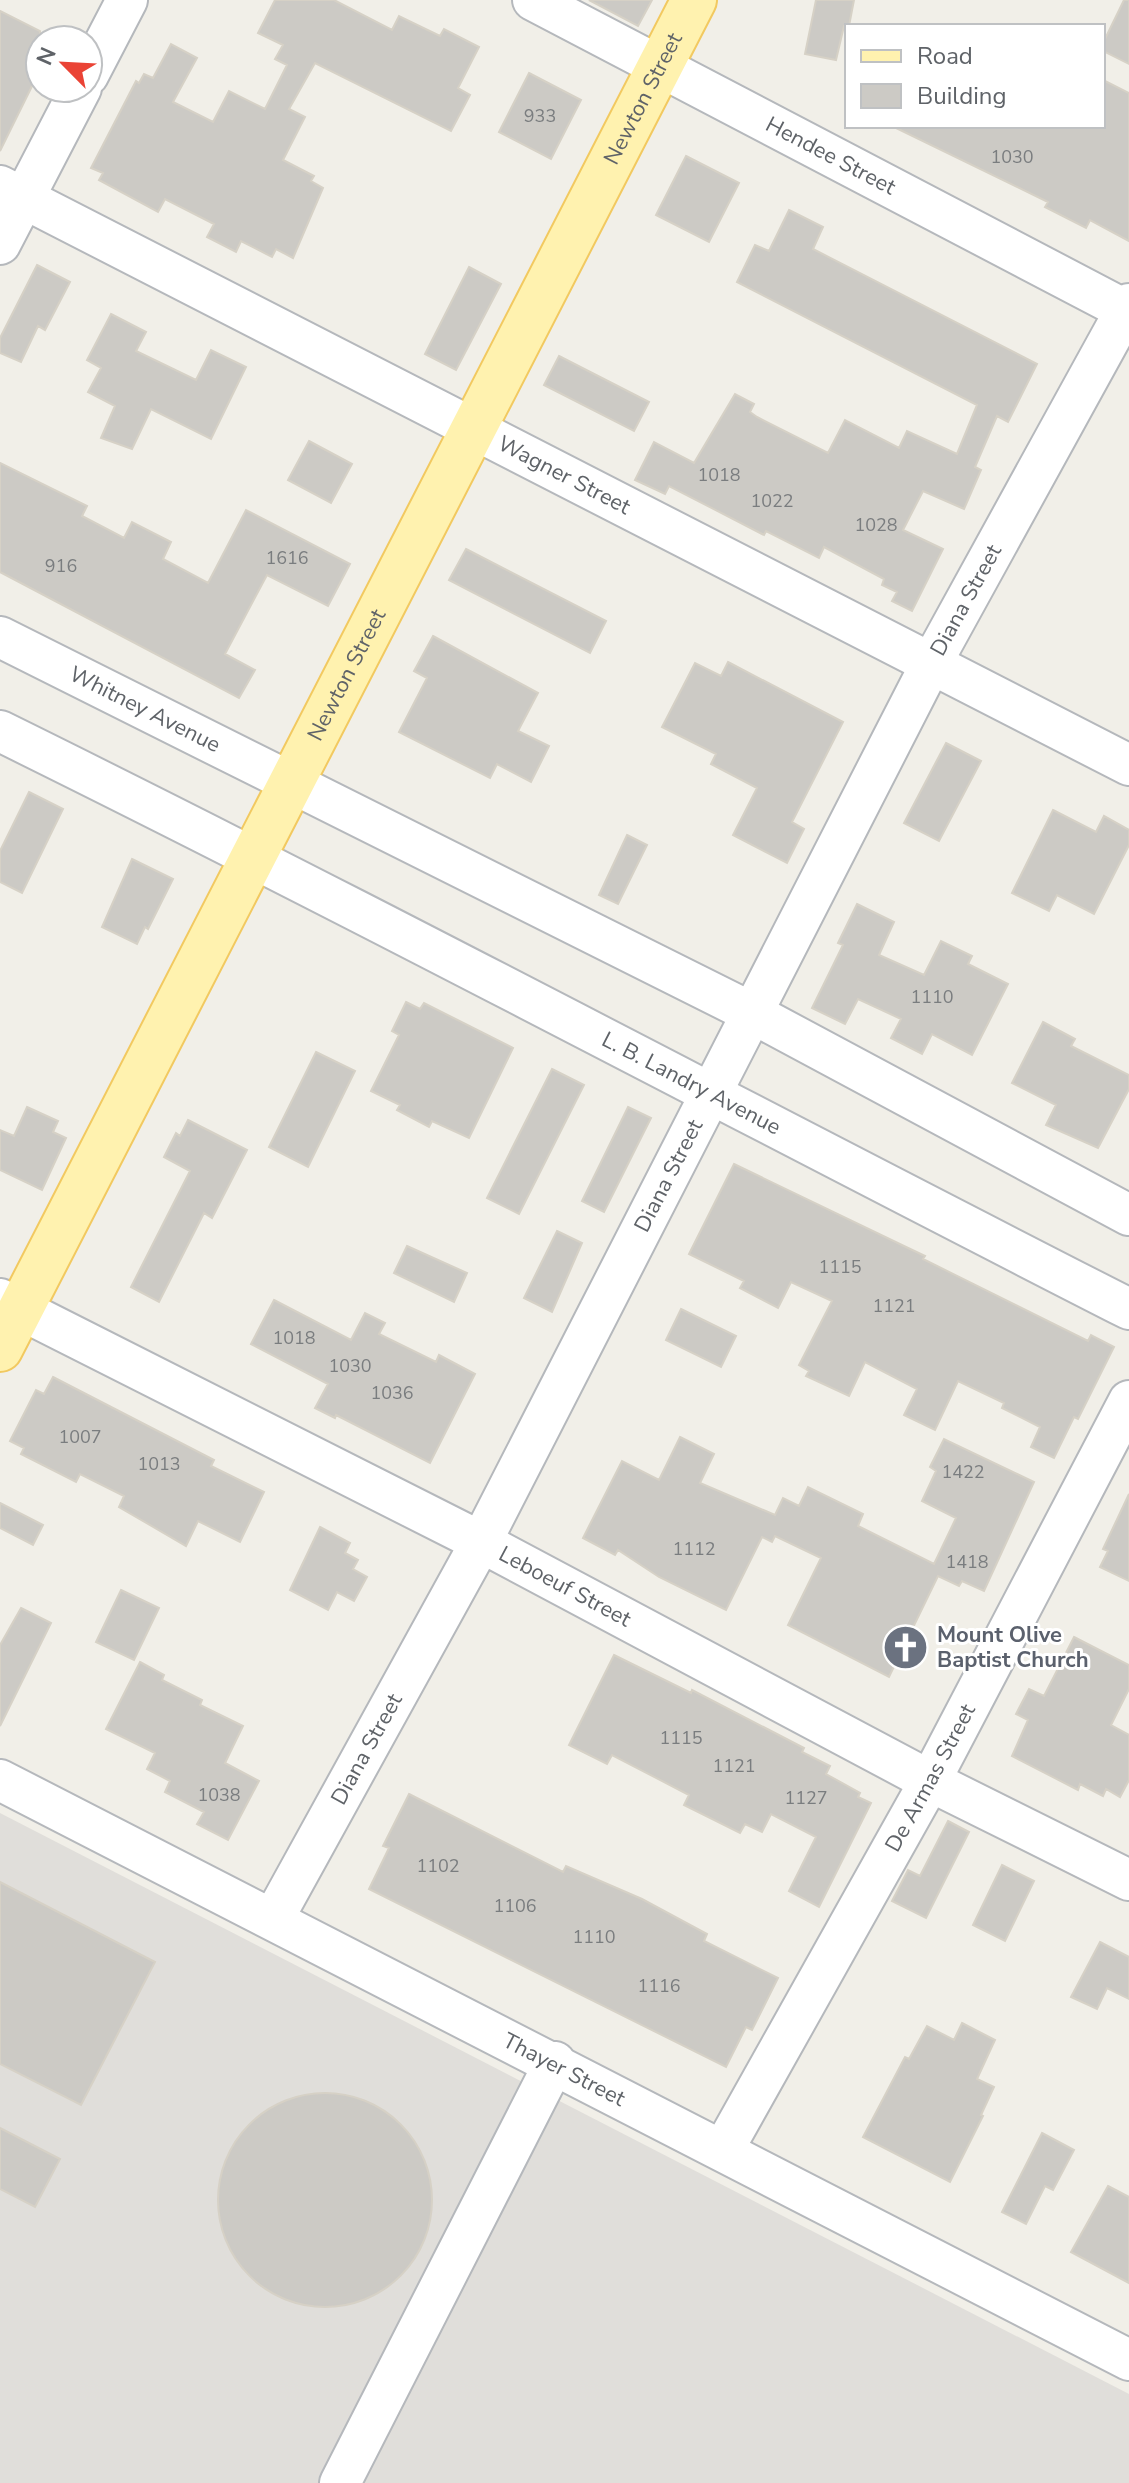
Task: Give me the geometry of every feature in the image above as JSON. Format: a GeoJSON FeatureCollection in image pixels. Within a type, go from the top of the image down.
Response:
{"type":"FeatureCollection","features":[{"type":"Feature","properties":{"kind":"main road","name":"Newton Street"},"geometry":{"type":"LineString","coordinates":[[0,1349],[10,1304],[253,856],[694,0]]}},
{"type":"Feature","properties":{"kind":"street"},"geometry":{"type":"LineString","coordinates":[[104,44],[127,0]]}},
{"type":"Feature","properties":{"kind":"street","name":"Hendee Street"},"geometry":{"type":"LineString","coordinates":[[533,0],[1128,309]]}},
{"type":"Feature","properties":{"kind":"street"},"geometry":{"type":"LineString","coordinates":[[0,244],[12,192],[70,104]]}},
{"type":"Feature","properties":{"kind":"street","name":"Wagner Street"},"geometry":{"type":"LineString","coordinates":[[12,192],[1129,765]]}},
{"type":"Feature","properties":{"kind":"street","name":"Diana Street"},"geometry":{"type":"LineString","coordinates":[[273,1919],[481,1542],[932,662],[1128,309]]}},
{"type":"Feature","properties":{"kind":"street","name":"Whitney Avenue"},"geometry":{"type":"LineString","coordinates":[[0,637],[292,781]]}},
{"type":"Feature","properties":{"kind":"street"},"geometry":{"type":"LineString","coordinates":[[0,731],[253,856]]}},
{"type":"Feature","properties":{"kind":"street"},"geometry":{"type":"LineString","coordinates":[[292,781],[752,1013],[1129,1215]]}},
{"type":"Feature","properties":{"kind":"street","name":"L. B. Landry Avenue"},"geometry":{"type":"LineString","coordinates":[[253,856],[1129,1309]]}},
{"type":"Feature","properties":{"kind":"street","name":"Leboeuf Street"},"geometry":{"type":"LineString","coordinates":[[10,1304],[481,1542],[930,1781],[1129,1880]]}},
{"type":"Feature","properties":{"kind":"street","name":"De Armas Street"},"geometry":{"type":"LineString","coordinates":[[723,2150],[930,1781],[1129,1401]]}},
{"type":"Feature","properties":{"kind":"street","name":"Thayer Street"},"geometry":{"type":"LineString","coordinates":[[0,1780],[555,2062],[1129,2360]]}},
{"type":"Feature","properties":{"kind":"street"},"geometry":{"type":"LineString","coordinates":[[340,2483],[555,2062]]}},
{"type":"Feature","properties":{"kind":"shaded area"},"geometry":{"type":"Polygon","coordinates":[[[0,1813],[1129,2394],[1129,2483],[0,2483],[0,1813]]]}},
{"type":"Feature","properties":{"kind":"building"},"geometry":{"type":"Polygon","coordinates":[[[275,0],[334,0],[392,30],[399,16],[440,36],[444,29],[479,47],[458,88],[470,95],[451,131],[315,63],[289,109],[305,117],[283,160],[314,176],[311,181],[323,188],[293,258],[276,249],[272,257],[241,241],[236,252],[207,237],[214,224],[165,199],[158,212],[99,180],[103,173],[91,168],[136,81],[139,83],[144,74],[153,78],[171,44],[197,58],[173,102],[213,122],[229,91],[265,109],[287,65],[275,59],[283,45],[258,33],[275,0]]]}},
{"type":"Feature","properties":{"kind":"building"},"geometry":{"type":"Polygon","coordinates":[[[589,0],[652,0],[638,26],[589,0]]]}},
{"type":"Feature","properties":{"kind":"building"},"geometry":{"type":"Polygon","coordinates":[[[816,0],[854,0],[849,24],[844,26],[836,60],[805,54],[816,0]]]}},
{"type":"Feature","properties":{"kind":"building"},"geometry":{"type":"Polygon","coordinates":[[[1124,0],[1129,0],[1129,64],[1105,52],[1105,39],[1124,0]]]}},
{"type":"Feature","properties":{"kind":"building"},"geometry":{"type":"Polygon","coordinates":[[[0,11],[26,24],[24,102],[0,151],[0,11]]]}},
{"type":"Feature","properties":{"kind":"building"},"geometry":{"type":"Polygon","coordinates":[[[529,73],[581,100],[551,159],[499,132],[529,73]]]}},
{"type":"Feature","properties":{"kind":"building"},"geometry":{"type":"Polygon","coordinates":[[[1105,81],[1129,93],[1129,241],[1090,220],[1086,228],[1045,207],[1048,202],[896,128],[1105,128],[1105,81]]]}},
{"type":"Feature","properties":{"kind":"building"},"geometry":{"type":"Polygon","coordinates":[[[686,156],[739,183],[709,242],[656,215],[686,156]]]}},
{"type":"Feature","properties":{"kind":"building"},"geometry":{"type":"Polygon","coordinates":[[[789,210],[823,227],[813,249],[1037,364],[1008,422],[997,416],[975,467],[981,470],[964,509],[923,491],[903,530],[943,549],[912,611],[892,601],[897,592],[882,585],[884,579],[824,547],[819,558],[766,531],[764,535],[669,486],[665,494],[635,480],[654,442],[694,463],[735,394],[754,404],[750,412],[757,417],[828,453],[845,420],[899,448],[907,431],[957,454],[977,405],[737,282],[755,245],[769,251],[789,210]]]}},
{"type":"Feature","properties":{"kind":"building"},"geometry":{"type":"Polygon","coordinates":[[[37,265],[70,282],[45,330],[38,326],[21,362],[0,353],[0,338],[37,265]]]}},
{"type":"Feature","properties":{"kind":"building"},"geometry":{"type":"Polygon","coordinates":[[[469,267],[501,284],[456,370],[425,354],[469,267]]]}},
{"type":"Feature","properties":{"kind":"building"},"geometry":{"type":"Polygon","coordinates":[[[111,314],[146,332],[136,351],[196,380],[211,350],[246,367],[211,439],[151,409],[132,449],[101,438],[115,406],[88,392],[101,368],[87,360],[111,314]]]}},
{"type":"Feature","properties":{"kind":"building"},"geometry":{"type":"Polygon","coordinates":[[[559,356],[649,402],[634,431],[544,385],[559,356]]]}},
{"type":"Feature","properties":{"kind":"building"},"geometry":{"type":"Polygon","coordinates":[[[309,441],[352,464],[331,503],[288,480],[309,441]]]}},
{"type":"Feature","properties":{"kind":"building"},"geometry":{"type":"Polygon","coordinates":[[[0,463],[87,506],[82,516],[124,538],[132,522],[171,542],[163,559],[208,583],[246,510],[350,564],[328,606],[267,575],[225,654],[255,670],[239,698],[0,572],[0,463]]]}},
{"type":"Feature","properties":{"kind":"building"},"geometry":{"type":"Polygon","coordinates":[[[466,549],[606,621],[590,653],[449,580],[466,549]]]}},
{"type":"Feature","properties":{"kind":"building"},"geometry":{"type":"Polygon","coordinates":[[[433,636],[538,693],[518,731],[549,746],[531,782],[497,764],[490,778],[399,732],[427,678],[414,671],[433,636]]]}},
{"type":"Feature","properties":{"kind":"building"},"geometry":{"type":"Polygon","coordinates":[[[728,662],[843,722],[792,822],[804,829],[787,863],[733,835],[757,788],[711,764],[716,754],[662,727],[695,663],[721,676],[728,662]]]}},
{"type":"Feature","properties":{"kind":"building"},"geometry":{"type":"Polygon","coordinates":[[[946,743],[981,761],[939,841],[904,823],[946,743]]]}},
{"type":"Feature","properties":{"kind":"building"},"geometry":{"type":"Polygon","coordinates":[[[29,792],[63,809],[22,893],[0,882],[0,851],[29,792]]]}},
{"type":"Feature","properties":{"kind":"building"},"geometry":{"type":"Polygon","coordinates":[[[1053,810],[1096,832],[1104,816],[1129,830],[1129,845],[1094,914],[1057,895],[1049,911],[1012,893],[1053,810]]]}},
{"type":"Feature","properties":{"kind":"building"},"geometry":{"type":"Polygon","coordinates":[[[627,835],[647,845],[618,904],[599,895],[627,835]]]}},
{"type":"Feature","properties":{"kind":"building"},"geometry":{"type":"Polygon","coordinates":[[[132,859],[173,879],[137,944],[102,927],[132,859]]]}},
{"type":"Feature","properties":{"kind":"building"},"geometry":{"type":"Polygon","coordinates":[[[857,904],[894,922],[879,955],[924,975],[941,941],[972,956],[968,964],[1008,984],[972,1055],[932,1034],[922,1054],[891,1038],[901,1019],[858,999],[845,1024],[812,1008],[843,945],[838,943],[857,904]]]}},
{"type":"Feature","properties":{"kind":"building"},"geometry":{"type":"Polygon","coordinates":[[[406,1002],[420,1009],[424,1003],[513,1048],[469,1138],[432,1121],[429,1127],[397,1110],[400,1105],[371,1091],[399,1035],[392,1031],[406,1002]]]}},
{"type":"Feature","properties":{"kind":"building"},"geometry":{"type":"Polygon","coordinates":[[[1043,1022],[1075,1039],[1071,1046],[1129,1075],[1129,1089],[1098,1148],[1046,1125],[1056,1105],[1012,1083],[1043,1022]]]}},
{"type":"Feature","properties":{"kind":"building"},"geometry":{"type":"Polygon","coordinates":[[[316,1052],[355,1071],[308,1167],[269,1147],[316,1052]]]}},
{"type":"Feature","properties":{"kind":"building"},"geometry":{"type":"Polygon","coordinates":[[[552,1069],[584,1085],[519,1214],[487,1198],[552,1069]]]}},
{"type":"Feature","properties":{"kind":"building"},"geometry":{"type":"Polygon","coordinates":[[[27,1107],[58,1121],[53,1132],[66,1138],[42,1190],[0,1170],[0,1130],[14,1136],[27,1107]]]}},
{"type":"Feature","properties":{"kind":"building"},"geometry":{"type":"Polygon","coordinates":[[[628,1107],[651,1118],[604,1212],[582,1201],[628,1107]]]}},
{"type":"Feature","properties":{"kind":"building"},"geometry":{"type":"Polygon","coordinates":[[[188,1120],[247,1150],[212,1218],[204,1213],[159,1302],[131,1287],[190,1171],[164,1157],[176,1133],[180,1136],[188,1120]]]}},
{"type":"Feature","properties":{"kind":"building"},"geometry":{"type":"Polygon","coordinates":[[[734,1164],[925,1256],[923,1259],[1088,1341],[1091,1335],[1114,1347],[1078,1419],[1074,1417],[1054,1458],[1031,1447],[1040,1427],[1002,1408],[1004,1403],[958,1381],[935,1430],[904,1415],[917,1389],[865,1362],[849,1396],[806,1376],[809,1371],[799,1365],[832,1301],[791,1282],[778,1308],[740,1288],[744,1281],[689,1254],[734,1164]]]}},
{"type":"Feature","properties":{"kind":"building"},"geometry":{"type":"Polygon","coordinates":[[[557,1231],[582,1243],[552,1312],[524,1298],[557,1231]]]}},
{"type":"Feature","properties":{"kind":"building"},"geometry":{"type":"Polygon","coordinates":[[[407,1246],[467,1273],[454,1302],[394,1273],[407,1246]]]}},
{"type":"Feature","properties":{"kind":"building"},"geometry":{"type":"Polygon","coordinates":[[[274,1300],[351,1340],[365,1313],[385,1323],[379,1334],[436,1362],[439,1355],[475,1374],[430,1463],[336,1415],[335,1418],[315,1408],[328,1384],[251,1344],[274,1300]]]}},
{"type":"Feature","properties":{"kind":"building"},"geometry":{"type":"Polygon","coordinates":[[[681,1309],[736,1336],[721,1367],[666,1340],[681,1309]]]}},
{"type":"Feature","properties":{"kind":"building"},"geometry":{"type":"Polygon","coordinates":[[[53,1377],[214,1460],[211,1466],[264,1492],[240,1542],[198,1521],[186,1546],[119,1507],[124,1496],[80,1474],[76,1482],[21,1454],[24,1448],[10,1441],[36,1390],[44,1394],[53,1377]]]}},
{"type":"Feature","properties":{"kind":"building"},"geometry":{"type":"Polygon","coordinates":[[[680,1437],[714,1454],[700,1483],[775,1515],[783,1498],[799,1506],[808,1487],[863,1514],[858,1526],[934,1564],[956,1518],[922,1501],[936,1471],[930,1467],[944,1439],[1034,1482],[984,1591],[962,1581],[959,1586],[938,1576],[889,1677],[788,1625],[821,1558],[775,1536],[772,1542],[762,1537],[726,1610],[659,1577],[618,1550],[615,1555],[583,1538],[622,1461],[659,1480],[680,1437]]]}},
{"type":"Feature","properties":{"kind":"building"},"geometry":{"type":"Polygon","coordinates":[[[1129,1494],[1129,1581],[1100,1567],[1108,1551],[1103,1549],[1129,1494]]]}},
{"type":"Feature","properties":{"kind":"building"},"geometry":{"type":"Polygon","coordinates":[[[0,1503],[43,1525],[33,1545],[0,1528],[0,1503]]]}},
{"type":"Feature","properties":{"kind":"building"},"geometry":{"type":"Polygon","coordinates":[[[320,1527],[350,1543],[345,1553],[358,1560],[353,1569],[367,1577],[354,1601],[337,1592],[328,1610],[290,1590],[320,1527]]]}},
{"type":"Feature","properties":{"kind":"building"},"geometry":{"type":"Polygon","coordinates":[[[121,1590],[159,1608],[134,1660],[96,1642],[121,1590]]]}},
{"type":"Feature","properties":{"kind":"building"},"geometry":{"type":"Polygon","coordinates":[[[21,1608],[51,1623],[0,1726],[0,1645],[21,1608]]]}},
{"type":"Feature","properties":{"kind":"building"},"geometry":{"type":"Polygon","coordinates":[[[1074,1637],[1129,1665],[1129,1689],[1111,1725],[1129,1735],[1129,1780],[1120,1797],[1106,1789],[1103,1796],[1080,1784],[1078,1790],[1012,1756],[1028,1720],[1016,1714],[1029,1689],[1044,1696],[1074,1637]]]}},
{"type":"Feature","properties":{"kind":"building"},"geometry":{"type":"Polygon","coordinates":[[[614,1655],[691,1693],[692,1690],[804,1748],[802,1752],[830,1766],[826,1774],[860,1793],[858,1797],[871,1803],[819,1907],[789,1891],[816,1837],[771,1814],[762,1832],[745,1824],[740,1833],[684,1805],[689,1795],[612,1755],[607,1764],[569,1745],[614,1655]]]}},
{"type":"Feature","properties":{"kind":"building"},"geometry":{"type":"Polygon","coordinates":[[[140,1662],[164,1675],[162,1680],[202,1700],[200,1705],[243,1726],[225,1763],[259,1781],[228,1840],[197,1824],[204,1812],[165,1792],[170,1781],[147,1769],[155,1753],[106,1729],[140,1662]]]}},
{"type":"Feature","properties":{"kind":"building"},"geometry":{"type":"Polygon","coordinates":[[[409,1794],[563,1872],[566,1866],[642,1899],[707,1934],[704,1941],[778,1978],[752,2030],[746,2027],[726,2067],[369,1889],[389,1848],[383,1846],[409,1794]]]}},
{"type":"Feature","properties":{"kind":"building"},"geometry":{"type":"Polygon","coordinates":[[[948,1821],[969,1832],[926,1918],[892,1901],[908,1870],[920,1876],[948,1821]]]}},
{"type":"Feature","properties":{"kind":"building"},"geometry":{"type":"Polygon","coordinates":[[[1002,1865],[1034,1881],[1005,1941],[973,1925],[1002,1865]]]}},
{"type":"Feature","properties":{"kind":"building"},"geometry":{"type":"Polygon","coordinates":[[[0,1882],[155,1962],[81,2105],[0,2064],[0,1882]]]}},
{"type":"Feature","properties":{"kind":"building"},"geometry":{"type":"Polygon","coordinates":[[[1100,1942],[1129,1957],[1129,1999],[1107,1988],[1097,2009],[1071,1997],[1100,1942]]]}},
{"type":"Feature","properties":{"kind":"building"},"geometry":{"type":"Polygon","coordinates":[[[962,2023],[995,2040],[977,2079],[994,2087],[950,2182],[863,2137],[905,2057],[909,2059],[927,2026],[954,2040],[962,2023]]]}},
{"type":"Feature","properties":{"kind":"building"},"geometry":{"type":"Polygon","coordinates":[[[325,2093],[366,2101],[401,2124],[424,2159],[432,2200],[424,2241],[401,2276],[366,2299],[325,2307],[284,2299],[249,2276],[226,2241],[218,2200],[226,2159],[249,2124],[284,2101],[325,2093]]]}},
{"type":"Feature","properties":{"kind":"building"},"geometry":{"type":"Polygon","coordinates":[[[0,2128],[60,2159],[35,2207],[0,2189],[0,2128]]]}},
{"type":"Feature","properties":{"kind":"building"},"geometry":{"type":"Polygon","coordinates":[[[1042,2133],[1074,2150],[1053,2190],[1045,2186],[1026,2224],[1002,2212],[1042,2133]]]}},
{"type":"Feature","properties":{"kind":"building"},"geometry":{"type":"Polygon","coordinates":[[[1108,2186],[1129,2197],[1129,2283],[1071,2252],[1108,2186]]]}},
{"type":"Feature","properties":{"kind":"place","name":"Mount Olive Baptist Church"},"geometry":{"type":"Point","coordinates":[906,1648]}}]}
